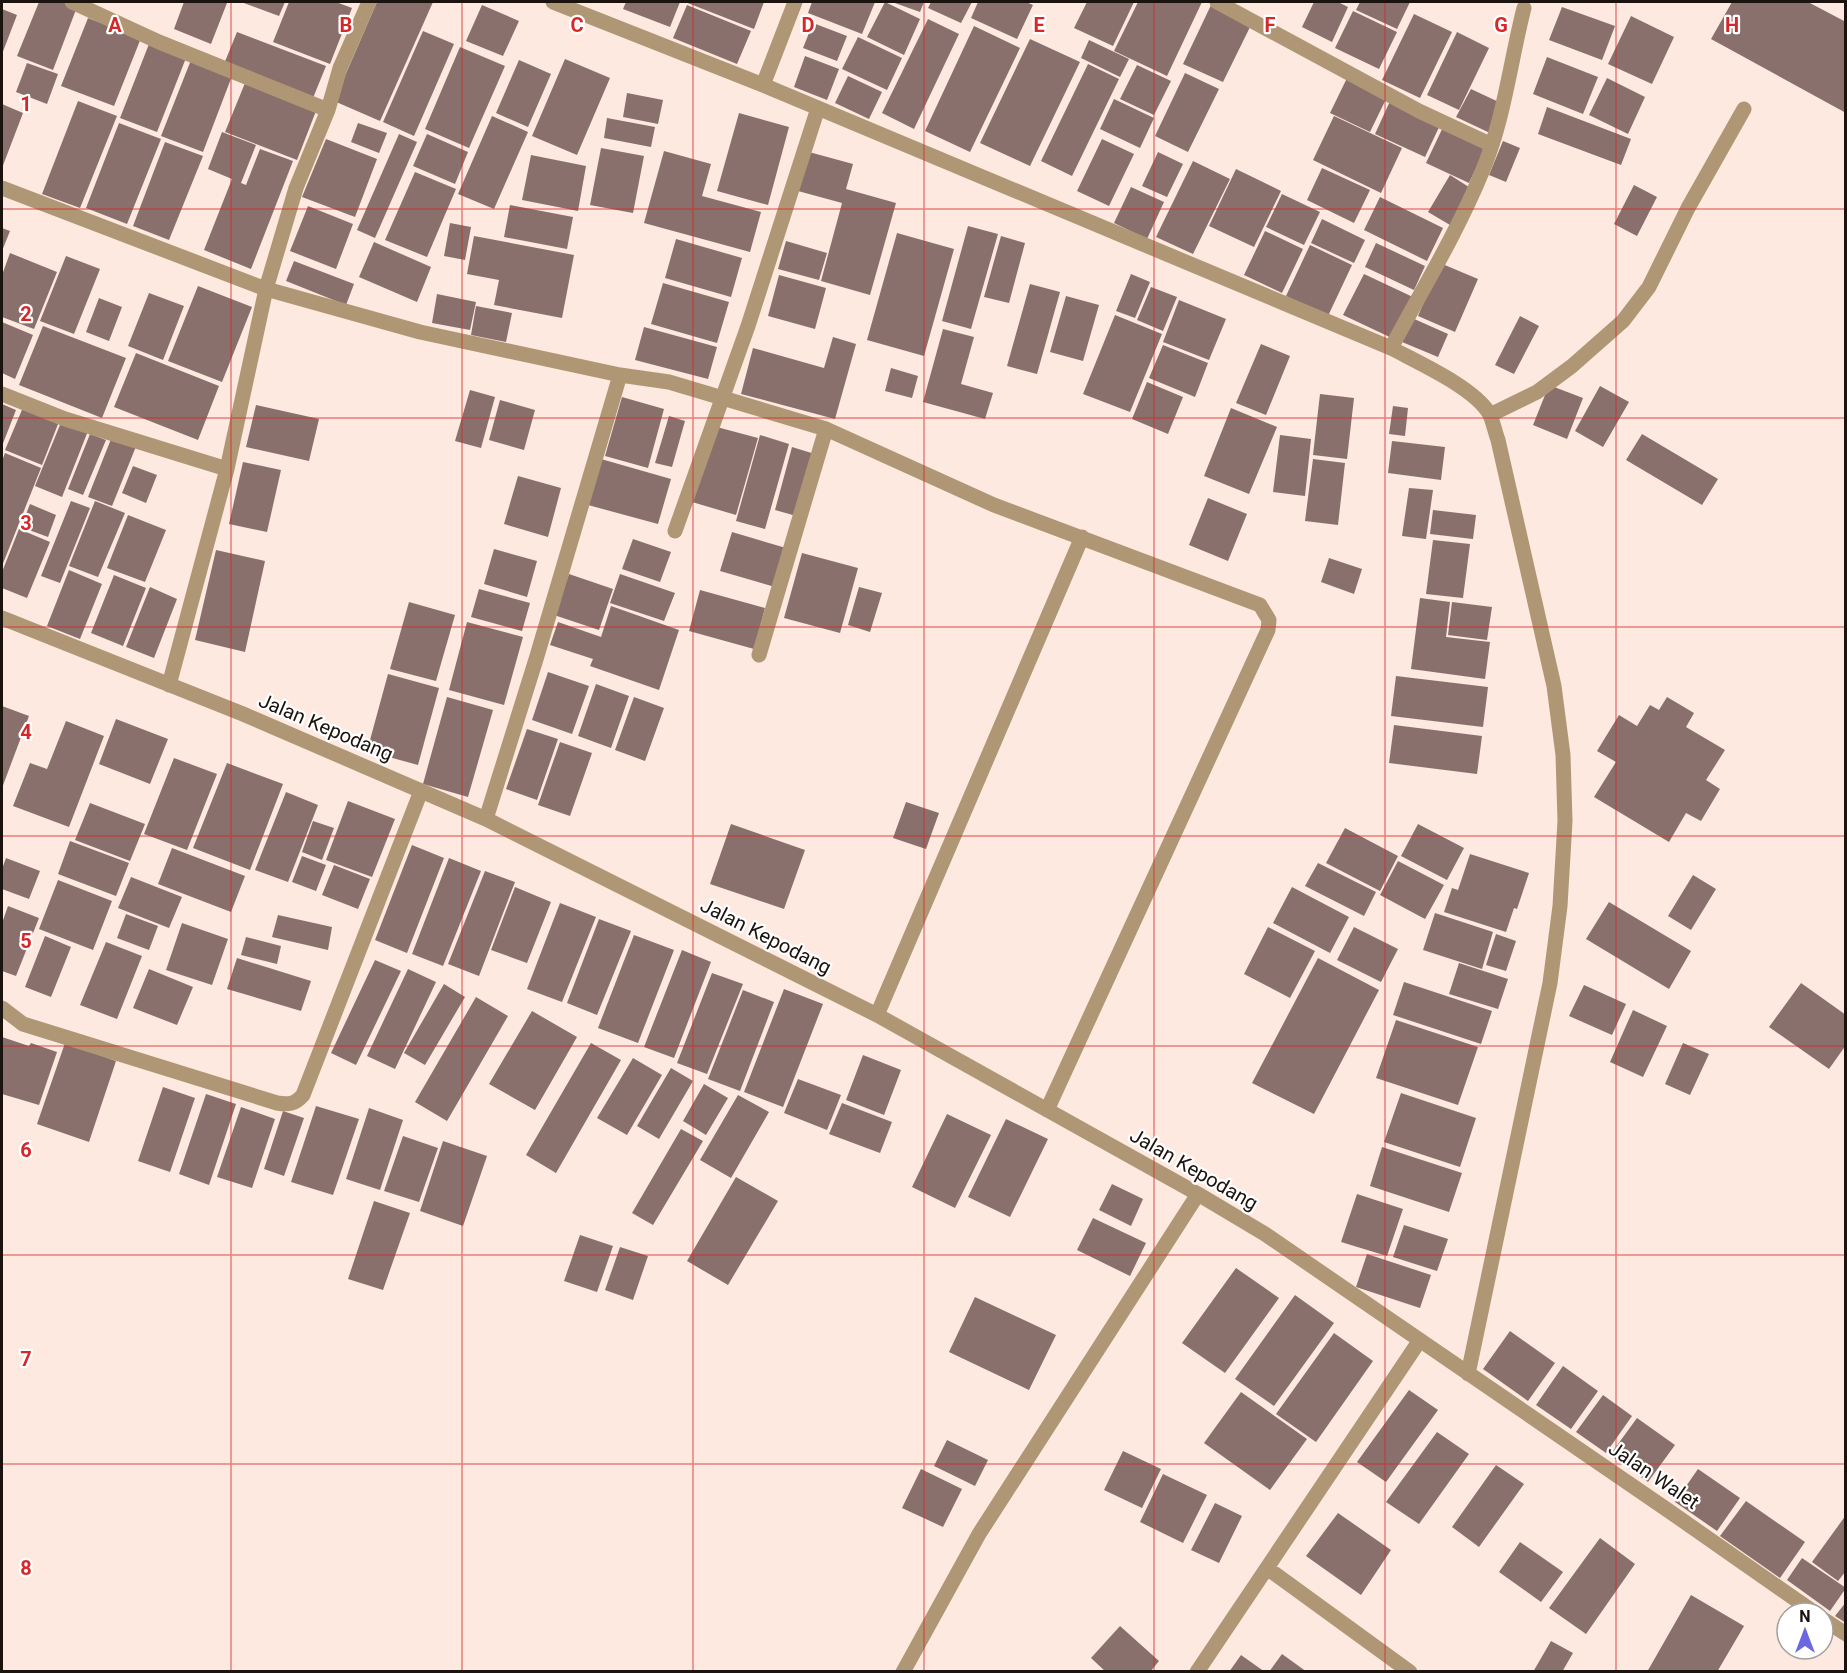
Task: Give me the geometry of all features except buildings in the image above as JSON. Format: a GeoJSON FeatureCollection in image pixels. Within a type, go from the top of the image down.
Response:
{"type":"FeatureCollection","features":[{"type":"Feature","properties":{"kind":"street"},"geometry":{"type":"LineString","coordinates":[[72,2],[159,42],[327,110]]}},
{"type":"Feature","properties":{"kind":"street"},"geometry":{"type":"LineString","coordinates":[[169,685],[227,470],[266,289],[296,188],[327,110],[340,68],[369,2]]}},
{"type":"Feature","properties":{"kind":"street"},"geometry":{"type":"LineString","coordinates":[[553,2],[764,85],[1391,348],[1464,389],[1478,399],[1490,414],[1498,440],[1554,686],[1563,755],[1565,821],[1560,906],[1550,983],[1468,1374]]}},
{"type":"Feature","properties":{"kind":"street"},"geometry":{"type":"LineString","coordinates":[[764,85],[795,2]]}},
{"type":"Feature","properties":{"kind":"street"},"geometry":{"type":"LineString","coordinates":[[1218,2],[1419,111],[1492,145]]}},
{"type":"Feature","properties":{"kind":"street"},"geometry":{"type":"LineString","coordinates":[[1391,348],[1464,211],[1482,172],[1504,103],[1524,8]]}},
{"type":"Feature","properties":{"kind":"street"},"geometry":{"type":"LineString","coordinates":[[675,531],[748,326],[818,108]]}},
{"type":"Feature","properties":{"kind":"street"},"geometry":{"type":"LineString","coordinates":[[1490,414],[1537,392],[1572,366],[1623,321],[1649,287],[1688,208],[1744,109]]}},
{"type":"Feature","properties":{"kind":"street"},"geometry":{"type":"LineString","coordinates":[[2,188],[266,289],[420,332],[620,375],[669,382],[826,429],[994,505],[1260,605],[1269,620],[1268,630],[1047,1110]]}},
{"type":"Feature","properties":{"kind":"street"},"geometry":{"type":"LineString","coordinates":[[486,819],[537,657],[620,375]]}},
{"type":"Feature","properties":{"kind":"street"},"geometry":{"type":"LineString","coordinates":[[2,394],[65,419],[227,470]]}},
{"type":"Feature","properties":{"kind":"street"},"geometry":{"type":"LineString","coordinates":[[759,655],[826,429]]}},
{"type":"Feature","properties":{"kind":"street"},"geometry":{"type":"LineString","coordinates":[[877,1015],[1082,537]]}},
{"type":"Feature","properties":{"kind":"street","name":"Jalan Kepodang"},"geometry":{"type":"LineString","coordinates":[[2,618],[243,714],[486,819],[877,1015],[1198,1194],[1265,1234],[1468,1374]]}},
{"type":"Feature","properties":{"kind":"street"},"geometry":{"type":"LineString","coordinates":[[2,1008],[22,1024],[277,1103],[289,1105],[297,1101],[307,1084],[421,791]]}},
{"type":"Feature","properties":{"kind":"street"},"geometry":{"type":"LineString","coordinates":[[903,1671],[979,1534],[1198,1194]]}},
{"type":"Feature","properties":{"kind":"street"},"geometry":{"type":"LineString","coordinates":[[1197,1671],[1420,1340]]}},
{"type":"Feature","properties":{"kind":"street","name":"Jalan Walet"},"geometry":{"type":"LineString","coordinates":[[1468,1374],[1798,1601]]}},
{"type":"Feature","properties":{"kind":"street"},"geometry":{"type":"LineString","coordinates":[[1267,1568],[1410,1671]]}}]}
